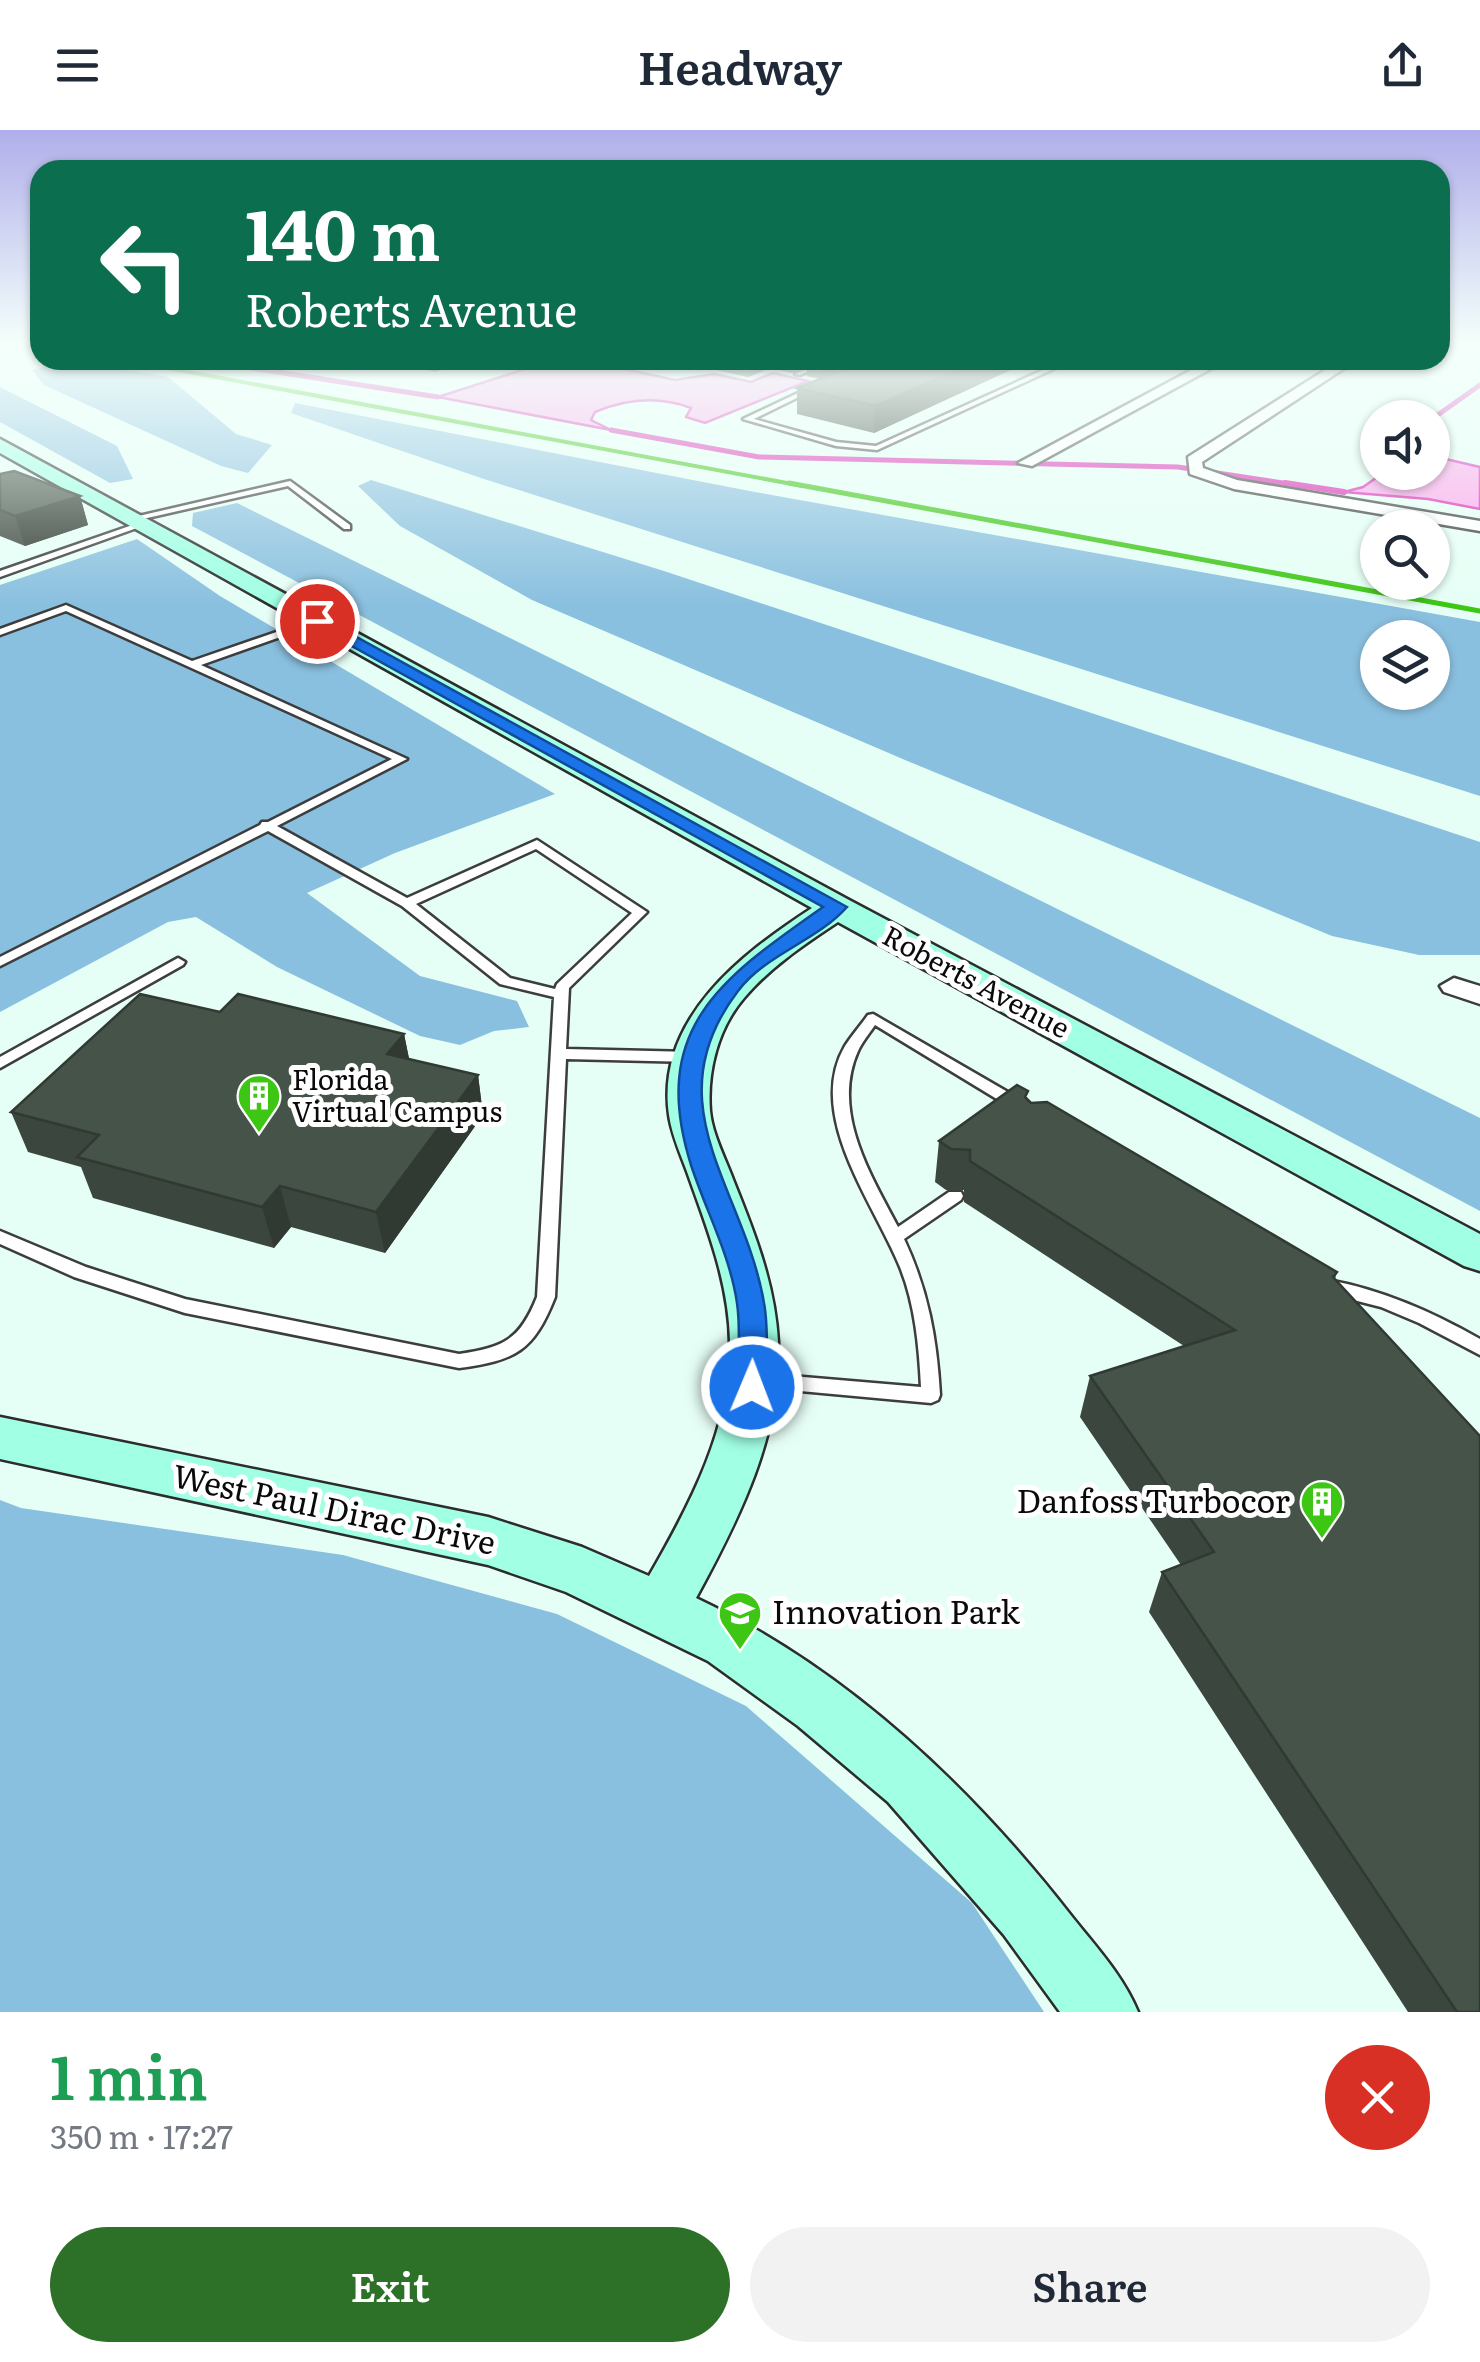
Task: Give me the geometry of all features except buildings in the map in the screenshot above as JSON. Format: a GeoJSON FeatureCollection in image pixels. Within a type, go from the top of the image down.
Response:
{"type":"FeatureCollection","features":[{"type":"Feature","properties":{"kind":"street"},"geometry":{"type":"LineString","coordinates":[[1026,463],[1090,429]]}},
{"type":"Feature","properties":{"kind":"street"},"geometry":{"type":"LineString","coordinates":[[1242,429],[1199,456],[1196,471],[1480,526]]}},
{"type":"Feature","properties":{"kind":"street","name":"Roberts Avenue"},"geometry":{"type":"LineString","coordinates":[[0,446],[58,483],[139,521],[837,907],[1480,1254]]}},
{"type":"Feature","properties":{"kind":"street"},"geometry":{"type":"LineString","coordinates":[[661,1608],[701,1537],[736,1454],[753,1380],[751,1304],[690,1114],[688,1086],[693,1057],[709,1019],[729,988],[752,966],[837,907]]}},
{"type":"Feature","properties":{"kind":"street","name":"West Paul Dirac Drive"},"geometry":{"type":"LineString","coordinates":[[0,1438],[488,1541],[582,1572],[661,1608],[743,1652],[819,1706],[910,1780],[1027,1912],[1103,2012]]}},
{"type":"Feature","properties":{"kind":"lane"},"geometry":{"type":"LineString","coordinates":[[783,429],[836,444],[878,448],[920,429]]}},
{"type":"Feature","properties":{"kind":"lane"},"geometry":{"type":"LineString","coordinates":[[0,574],[139,521],[290,482],[347,527]]}},
{"type":"Feature","properties":{"kind":"lane"},"geometry":{"type":"LineString","coordinates":[[0,632],[66,608],[400,759],[0,962]]}},
{"type":"Feature","properties":{"kind":"lane"},"geometry":{"type":"LineString","coordinates":[[194,664],[317,621]]}},
{"type":"Feature","properties":{"kind":"lane"},"geometry":{"type":"LineString","coordinates":[[266,825],[408,903],[505,981],[562,995]]}},
{"type":"Feature","properties":{"kind":"lane"},"geometry":{"type":"LineString","coordinates":[[0,1237],[80,1272],[185,1306],[459,1362],[489,1357],[520,1342],[534,1330],[546,1297],[562,988],[640,912],[538,844],[408,903]]}},
{"type":"Feature","properties":{"kind":"lane"},"geometry":{"type":"LineString","coordinates":[[0,1063],[178,962]]}},
{"type":"Feature","properties":{"kind":"lane"},"geometry":{"type":"LineString","coordinates":[[753,1380],[931,1395],[928,1341],[910,1271],[840,1118],[840,1077],[846,1054],[873,1018],[1032,1113]]}},
{"type":"Feature","properties":{"kind":"lane"},"geometry":{"type":"LineString","coordinates":[[558,1054],[693,1057]]}},
{"type":"Feature","properties":{"kind":"lane"},"geometry":{"type":"LineString","coordinates":[[894,1237],[955,1196]]}},
{"type":"Feature","properties":{"kind":"lane"},"geometry":{"type":"LineString","coordinates":[[1307,1279],[1323,1288],[1374,1297],[1428,1317],[1480,1348]]}},
{"type":"Feature","properties":{"kind":"shaded area"},"geometry":{"type":"Polygon","coordinates":[[[12,429],[83,429],[117,446],[133,479],[110,483],[12,429]]]}},
{"type":"Feature","properties":{"kind":"shaded area"},"geometry":{"type":"Polygon","coordinates":[[[140,429],[230,429],[272,445],[248,473],[221,466],[140,429]]]}},
{"type":"Feature","properties":{"kind":"shaded area"},"geometry":{"type":"Polygon","coordinates":[[[337,429],[428,429],[755,492],[1480,622],[1480,796],[337,429]]]}},
{"type":"Feature","properties":{"kind":"shaded area"},"geometry":{"type":"Polygon","coordinates":[[[1450,460],[1480,467],[1480,509],[1428,499],[1344,492],[1360,488],[1450,490],[1450,460]]]}},
{"type":"Feature","properties":{"kind":"shaded area"},"geometry":{"type":"Polygon","coordinates":[[[371,480],[664,571],[1480,842],[1480,955],[1419,955],[1332,936],[905,760],[532,600],[400,526],[358,486],[371,480]]]}},
{"type":"Feature","properties":{"kind":"shaded area"},"geometry":{"type":"Polygon","coordinates":[[[237,503],[1480,1118],[1480,1211],[192,526],[193,513],[237,503]]]}},
{"type":"Feature","properties":{"kind":"shaded area"},"geometry":{"type":"Polygon","coordinates":[[[137,539],[220,596],[555,794],[395,853],[307,893],[420,976],[517,1001],[529,1027],[494,1031],[460,1045],[420,1036],[277,967],[196,917],[168,922],[0,1012],[0,585],[137,539]]]}},
{"type":"Feature","properties":{"kind":"shaded area"},"geometry":{"type":"Polygon","coordinates":[[[0,1500],[21,1508],[343,1555],[557,1614],[746,1706],[972,1903],[1044,2012],[0,2012],[0,1500]]]}},
{"type":"Feature","properties":{"kind":"waterway"},"geometry":{"type":"LineString","coordinates":[[611,430],[759,457],[1178,467],[1302,486]]}},
{"type":"Feature","properties":{"kind":"waterway"},"geometry":{"type":"LineString","coordinates":[[1285,483],[1344,492]]}},
{"type":"Feature","properties":{"kind":"railway"},"geometry":{"type":"LineString","coordinates":[[495,429],[803,486]]}},
{"type":"Feature","properties":{"kind":"railway"},"geometry":{"type":"LineString","coordinates":[[789,483],[1480,611]]}},
{"type":"Feature","properties":{"kind":"place","name":"Florida Virtual Campus"},"geometry":{"type":"Point","coordinates":[259,1134]}},
{"type":"Feature","properties":{"kind":"place","name":"Danfoss Turbocor"},"geometry":{"type":"Point","coordinates":[1322,1540]}},
{"type":"Feature","properties":{"kind":"place","name":"Innovation Park"},"geometry":{"type":"Point","coordinates":[740,1651]}},
{"type":"Feature","properties":{"kind":"route"},"geometry":{"type":"LineString","coordinates":[[317,621],[837,907],[752,966],[729,988],[695,1050],[688,1086],[690,1114],[704,1165],[738,1256],[751,1304],[755,1350],[752,1387]]}}]}
